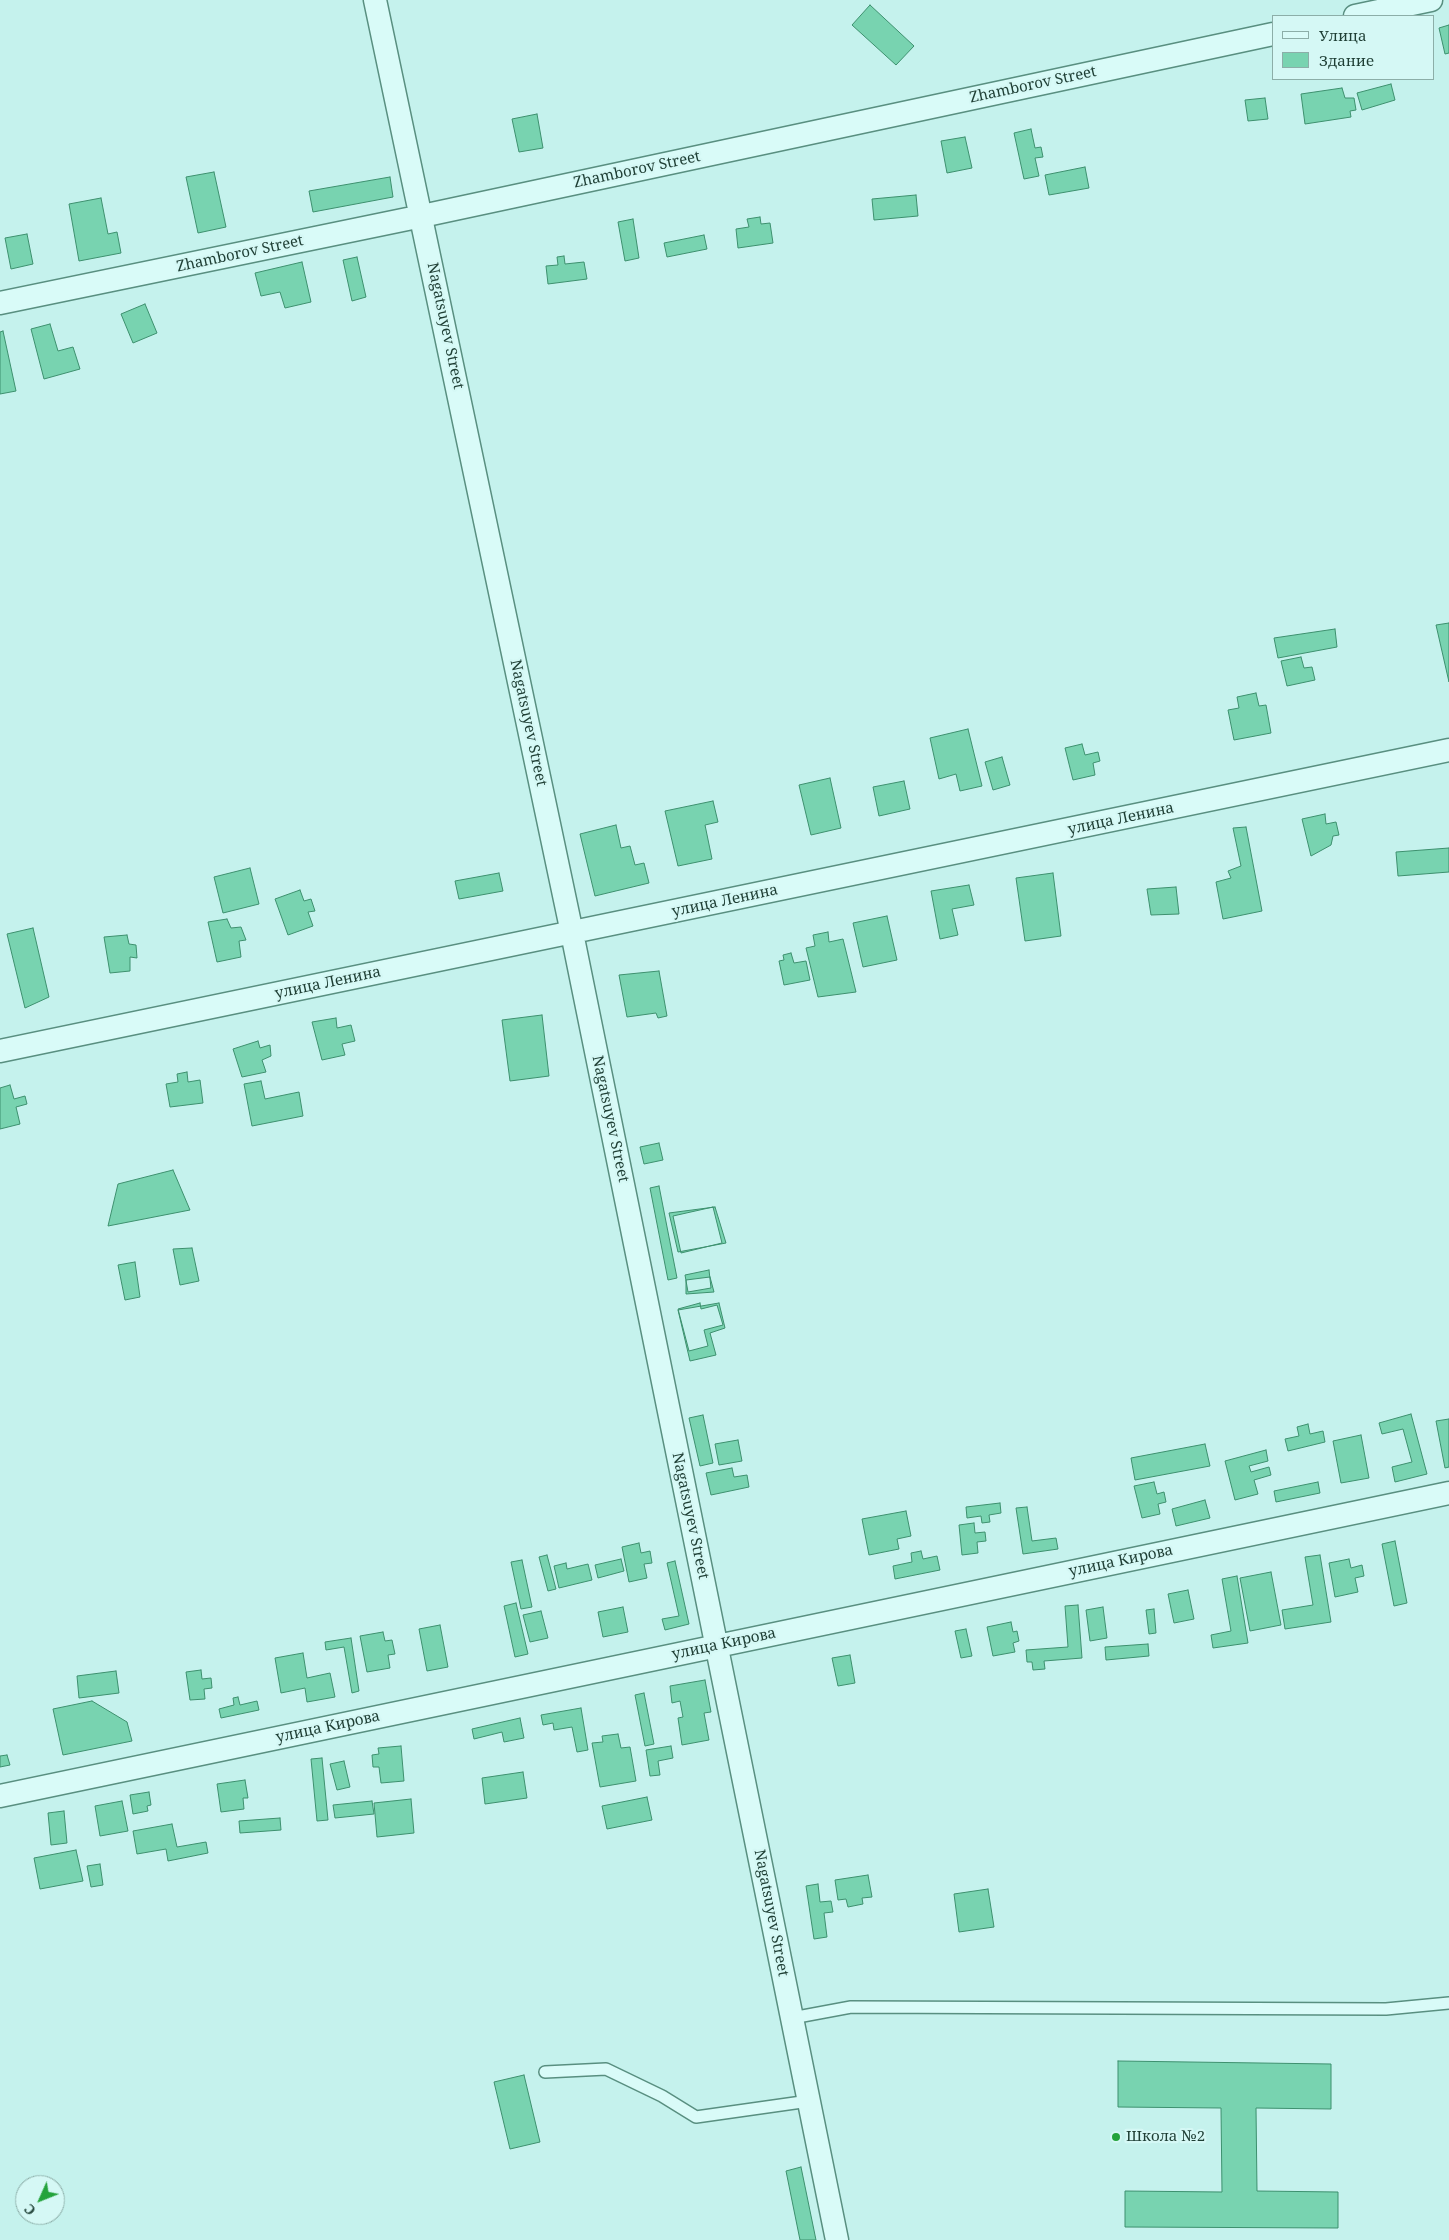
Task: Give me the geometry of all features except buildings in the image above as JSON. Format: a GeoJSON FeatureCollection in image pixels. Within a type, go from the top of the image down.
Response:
{"type":"FeatureCollection","features":[{"type":"Feature","properties":{"kind":"street","name":"Nagatsuyev Street"},"geometry":{"type":"LineString","coordinates":[[376,0],[572,933],[837,2240]]}},
{"type":"Feature","properties":{"kind":"street"},"geometry":{"type":"LineString","coordinates":[[1360,15],[1431,0]]}},
{"type":"Feature","properties":{"kind":"street","name":"Zhamborov Street"},"geometry":{"type":"LineString","coordinates":[[0,303],[422,216],[1272,34]]}},
{"type":"Feature","properties":{"kind":"street","name":"улица Ленина"},"geometry":{"type":"LineString","coordinates":[[0,1052],[1449,750]]}},
{"type":"Feature","properties":{"kind":"street","name":"улица Кирова"},"geometry":{"type":"LineString","coordinates":[[0,1796],[1449,1493]]}},
{"type":"Feature","properties":{"kind":"lane"},"geometry":{"type":"LineString","coordinates":[[792,2018],[850,2007],[1386,2009],[1449,2003]]}},
{"type":"Feature","properties":{"kind":"lane"},"geometry":{"type":"LineString","coordinates":[[545,2072],[606,2069],[662,2096],[696,2117],[809,2101]]}},
{"type":"Feature","properties":{"kind":"place","name":"Школа №2"},"geometry":{"type":"Point","coordinates":[1116,2137]}}]}
